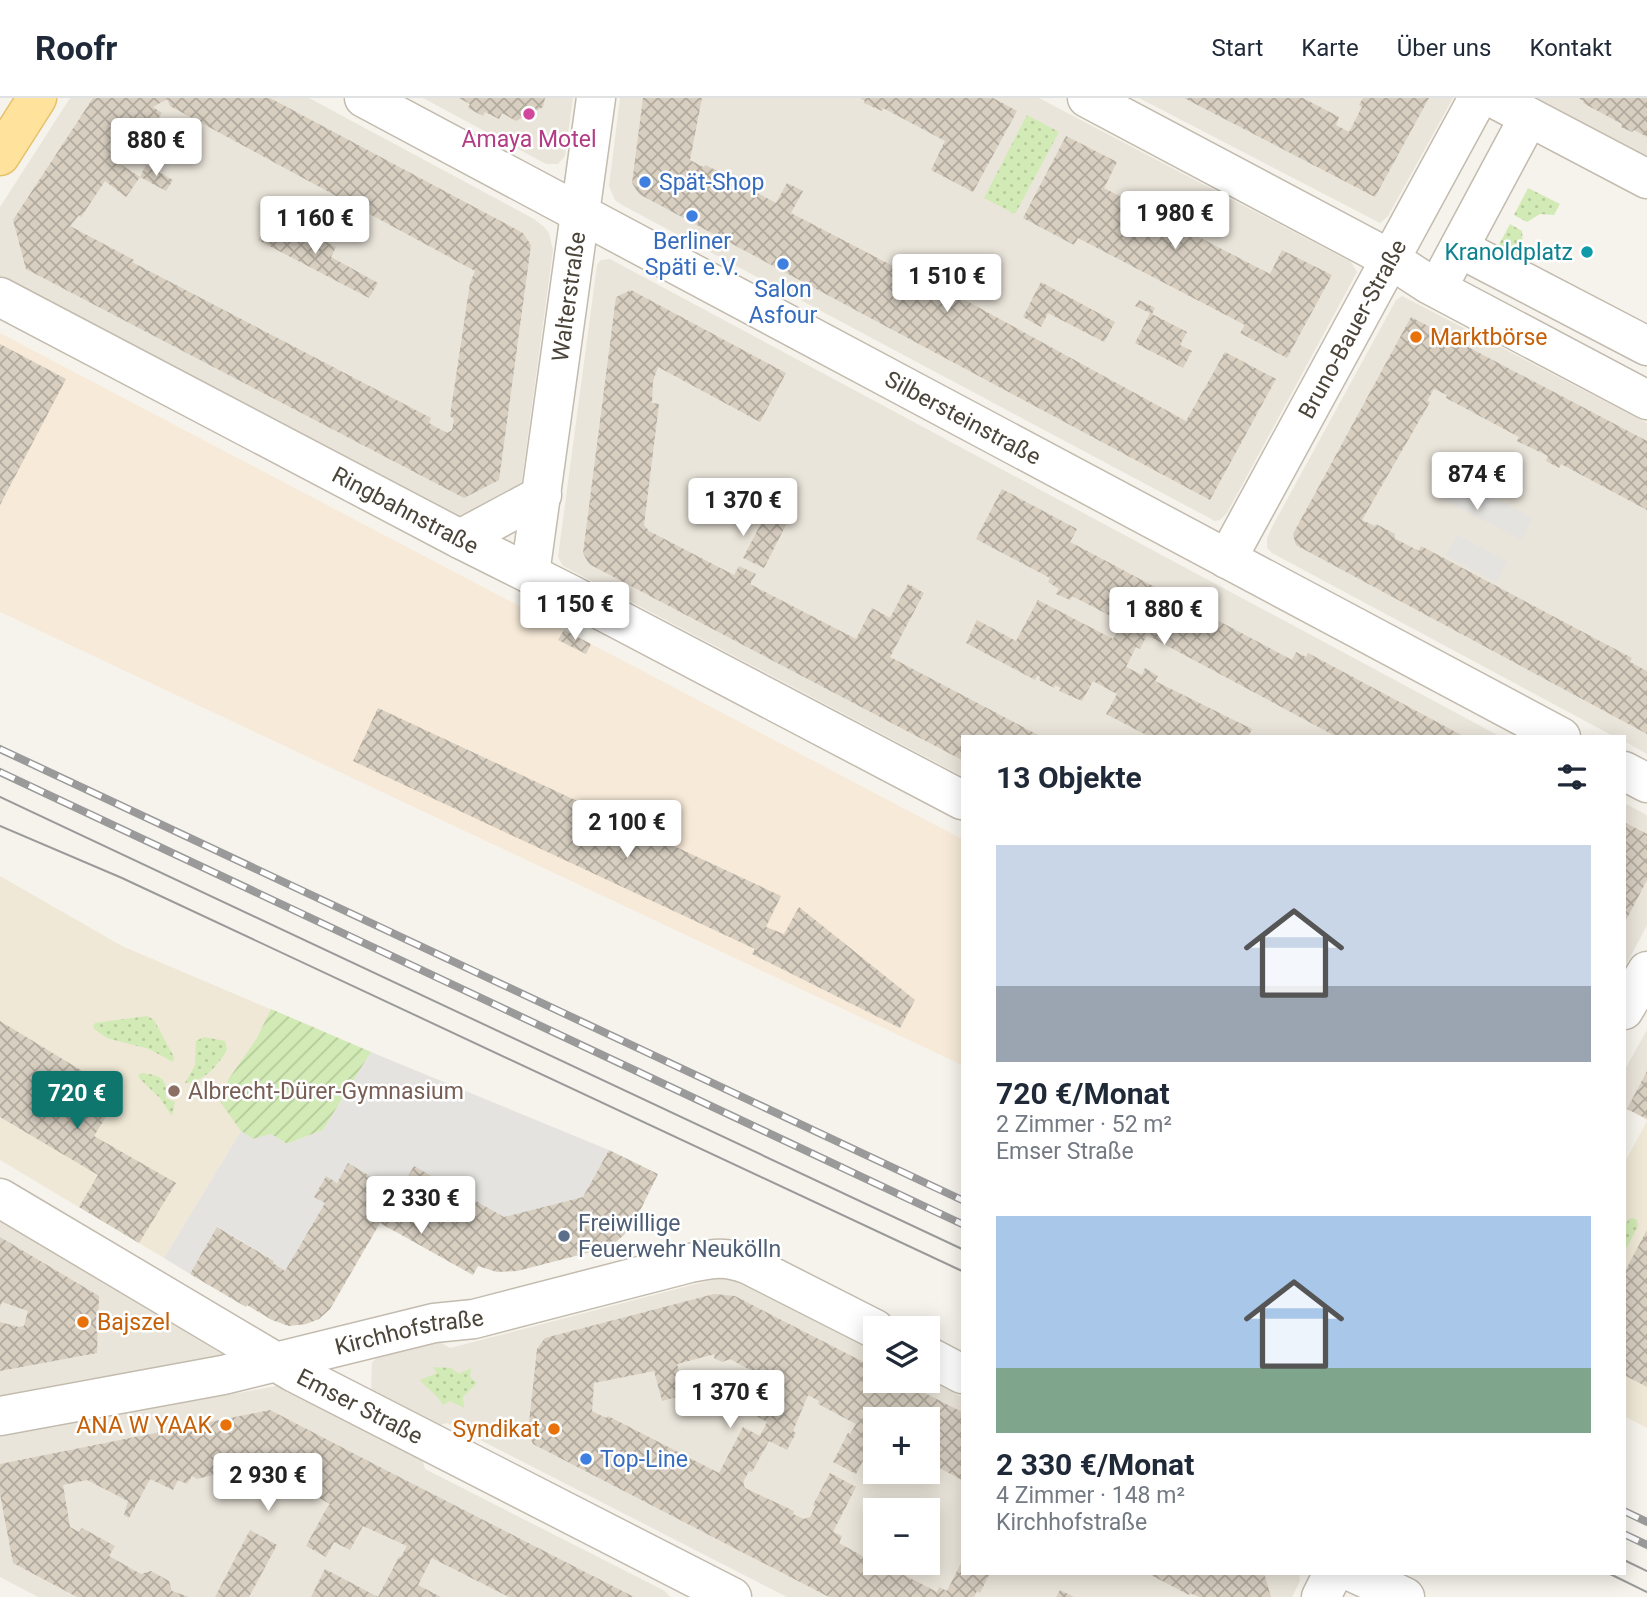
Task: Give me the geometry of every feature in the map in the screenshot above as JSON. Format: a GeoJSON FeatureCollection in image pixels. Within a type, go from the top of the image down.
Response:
{"type":"FeatureCollection","features":[{"type":"Feature","properties":{"kind":"main road"},"geometry":{"type":"LineString","coordinates":[[0,156],[37,98]]}},
{"type":"Feature","properties":{"kind":"street","name":"Silbersteinstraße"},"geometry":{"type":"LineString","coordinates":[[364,98],[1557,735]]}},
{"type":"Feature","properties":{"kind":"street","name":"Walterstraße"},"geometry":{"type":"LineString","coordinates":[[530,574],[596,98]]}},
{"type":"Feature","properties":{"kind":"street"},"geometry":{"type":"LineString","coordinates":[[1087,98],[1390,259],[1437,289],[1647,400]]}},
{"type":"Feature","properties":{"kind":"street","name":"Bruno-Bauer-Straße"},"geometry":{"type":"LineString","coordinates":[[1227,559],[1478,98]]}},
{"type":"Feature","properties":{"kind":"street"},"geometry":{"type":"LineString","coordinates":[[1493,98],[1647,179]]}},
{"type":"Feature","properties":{"kind":"street"},"geometry":{"type":"LineString","coordinates":[[1437,289],[1529,117]]}},
{"type":"Feature","properties":{"kind":"street"},"geometry":{"type":"LineString","coordinates":[[1459,248],[1647,346]]}},
{"type":"Feature","properties":{"kind":"street","name":"Ringbahnstraße"},"geometry":{"type":"LineString","coordinates":[[0,297],[460,540],[961,799]]}},
{"type":"Feature","properties":{"kind":"street"},"geometry":{"type":"LineString","coordinates":[[460,540],[542,495]]}},
{"type":"Feature","properties":{"kind":"street"},"geometry":{"type":"LineString","coordinates":[[1626,772],[1647,783]]}},
{"type":"Feature","properties":{"kind":"street"},"geometry":{"type":"LineString","coordinates":[[1626,1008],[1647,971]]}},
{"type":"Feature","properties":{"kind":"street"},"geometry":{"type":"LineString","coordinates":[[1626,1011],[1647,1003]]}},
{"type":"Feature","properties":{"kind":"street","name":"Emser Straße"},"geometry":{"type":"LineString","coordinates":[[0,1198],[277,1362],[714,1593]]}},
{"type":"Feature","properties":{"kind":"street","name":"Kirchhofstraße"},"geometry":{"type":"LineString","coordinates":[[0,1416],[223,1375],[434,1323],[474,1319],[690,1262],[719,1257],[734,1259],[863,1323]]}},
{"type":"Feature","properties":{"kind":"street"},"geometry":{"type":"LineString","coordinates":[[940,1362],[961,1373]]}},
{"type":"Feature","properties":{"kind":"street"},"geometry":{"type":"LineString","coordinates":[[1321,1597],[1332,1575]]}},
{"type":"Feature","properties":{"kind":"street"},"geometry":{"type":"LineString","coordinates":[[1358,1575],[1405,1597]]}},
{"type":"Feature","properties":{"kind":"shaded area"},"geometry":{"type":"Polygon","coordinates":[[[70,98],[309,98],[543,226],[549,233],[553,250],[521,487],[457,523],[0,286],[0,207],[70,98]]]}},
{"type":"Feature","properties":{"kind":"shaded area"},"geometry":{"type":"Polygon","coordinates":[[[423,98],[573,98],[565,156],[558,164],[546,164],[423,98]]]}},
{"type":"Feature","properties":{"kind":"shaded area"},"geometry":{"type":"Polygon","coordinates":[[[620,98],[1039,98],[1351,262],[1357,272],[1227,513],[1215,521],[622,205],[615,200],[609,186],[620,98]]]}},
{"type":"Feature","properties":{"kind":"shaded area"},"geometry":{"type":"Polygon","coordinates":[[[1139,98],[1453,98],[1388,216],[1380,223],[1139,98]]]}},
{"type":"Feature","properties":{"kind":"shaded area"},"geometry":{"type":"Polygon","coordinates":[[[1532,98],[1647,98],[1647,159],[1532,98]]]}},
{"type":"Feature","properties":{"kind":"shaded area"},"geometry":{"type":"Polygon","coordinates":[[[610,259],[1497,735],[961,735],[961,775],[563,566],[558,557],[597,265],[601,260],[610,259]]]}},
{"type":"Feature","properties":{"kind":"shaded area"},"geometry":{"type":"Polygon","coordinates":[[[1402,296],[1647,423],[1647,754],[1626,742],[1626,735],[1611,735],[1267,548],[1267,538],[1272,527],[1396,300],[1402,296]]]}},
{"type":"Feature","properties":{"kind":"shaded area"},"geometry":{"type":"Polygon","coordinates":[[[0,333],[961,838],[961,1065],[0,612],[0,333]]]}},
{"type":"Feature","properties":{"kind":"shaded area"},"geometry":{"type":"Polygon","coordinates":[[[1457,479],[1533,518],[1521,540],[1446,501],[1457,479]]]}},
{"type":"Feature","properties":{"kind":"shaded area"},"geometry":{"type":"Polygon","coordinates":[[[1457,535],[1507,561],[1496,582],[1446,556],[1457,535]]]}},
{"type":"Feature","properties":{"kind":"shaded area"},"geometry":{"type":"Polygon","coordinates":[[[1626,804],[1647,815],[1647,925],[1626,965],[1626,804]]]}},
{"type":"Feature","properties":{"kind":"shaded area","name":"Albrecht-Dürer-Gymnasium"},"geometry":{"type":"Polygon","coordinates":[[[0,876],[122,946],[371,1052],[323,1130],[253,1139],[241,1131],[164,1258],[0,1160],[0,876]]]}},
{"type":"Feature","properties":{"kind":"shaded area"},"geometry":{"type":"Polygon","coordinates":[[[1647,1030],[1647,1120],[1626,1108],[1626,1067],[1647,1030]]]}},
{"type":"Feature","properties":{"kind":"shaded area"},"geometry":{"type":"Polygon","coordinates":[[[371,1052],[609,1150],[583,1197],[504,1217],[414,1167],[398,1193],[348,1164],[337,1183],[325,1177],[314,1197],[325,1203],[285,1271],[273,1263],[273,1260],[218,1227],[190,1274],[164,1258],[241,1131],[253,1139],[271,1134],[287,1144],[323,1130],[371,1052]]]}},
{"type":"Feature","properties":{"kind":"shaded area"},"geometry":{"type":"Polygon","coordinates":[[[1647,1121],[1647,1428],[1626,1417],[1626,1160],[1647,1121]]]}},
{"type":"Feature","properties":{"kind":"shaded area"},"geometry":{"type":"Polygon","coordinates":[[[0,1220],[106,1283],[120,1282],[225,1346],[226,1357],[107,1385],[93,1378],[0,1396],[0,1220]]]}},
{"type":"Feature","properties":{"kind":"shaded area"},"geometry":{"type":"Polygon","coordinates":[[[719,1278],[735,1280],[863,1346],[863,1393],[940,1393],[940,1385],[961,1396],[961,1575],[1299,1575],[1300,1581],[1292,1597],[787,1597],[447,1423],[434,1427],[371,1392],[372,1363],[378,1356],[438,1341],[450,1348],[719,1278]]]}},
{"type":"Feature","properties":{"kind":"shaded area"},"geometry":{"type":"Polygon","coordinates":[[[282,1385],[421,1455],[425,1469],[665,1591],[670,1597],[38,1597],[0,1577],[0,1437],[282,1385]]]}},
{"type":"Feature","properties":{"kind":"green space"},"geometry":{"type":"Polygon","coordinates":[[[1027,115],[1059,132],[1015,214],[984,198],[1027,115]]]}},
{"type":"Feature","properties":{"kind":"green space"},"geometry":{"type":"Polygon","coordinates":[[[1528,188],[1560,204],[1554,215],[1540,214],[1527,222],[1514,215],[1528,188]]]}},
{"type":"Feature","properties":{"kind":"green space"},"geometry":{"type":"Polygon","coordinates":[[[1510,224],[1522,231],[1523,245],[1532,257],[1526,268],[1495,252],[1510,224]]]}},
{"type":"Feature","properties":{"kind":"green space"},"geometry":{"type":"Polygon","coordinates":[[[271,1009],[371,1052],[323,1130],[287,1144],[271,1134],[253,1139],[241,1131],[221,1103],[228,1080],[257,1038],[271,1009]]]}},
{"type":"Feature","properties":{"kind":"green space"},"geometry":{"type":"Polygon","coordinates":[[[147,1016],[154,1020],[174,1057],[173,1062],[149,1049],[107,1038],[93,1028],[95,1023],[147,1016]]]}},
{"type":"Feature","properties":{"kind":"green space"},"geometry":{"type":"Polygon","coordinates":[[[204,1037],[225,1041],[227,1050],[215,1067],[204,1076],[185,1083],[195,1065],[196,1041],[204,1037]]]}},
{"type":"Feature","properties":{"kind":"green space"},"geometry":{"type":"Polygon","coordinates":[[[142,1073],[162,1079],[166,1098],[175,1102],[172,1116],[160,1098],[140,1079],[138,1075],[142,1073]]]}},
{"type":"Feature","properties":{"kind":"green space"},"geometry":{"type":"Polygon","coordinates":[[[1629,1219],[1637,1220],[1638,1226],[1626,1249],[1626,1224],[1629,1219]]]}},
{"type":"Feature","properties":{"kind":"green space"},"geometry":{"type":"Polygon","coordinates":[[[433,1367],[451,1368],[459,1374],[471,1368],[470,1377],[477,1383],[463,1397],[464,1408],[450,1401],[443,1405],[420,1380],[437,1373],[433,1367]]]}},
{"type":"Feature","properties":{"kind":"building"},"geometry":{"type":"Polygon","coordinates":[[[93,98],[270,98],[523,233],[531,245],[499,480],[464,498],[26,269],[13,220],[93,98]],[[167,99],[153,107],[162,113],[151,129],[142,124],[117,162],[140,177],[126,197],[105,181],[81,217],[79,215],[70,226],[134,260],[132,262],[431,418],[429,423],[447,433],[452,430],[454,419],[450,416],[470,283],[475,271],[170,106],[167,99]]]}},
{"type":"Feature","properties":{"kind":"building"},"geometry":{"type":"Polygon","coordinates":[[[459,98],[545,98],[543,107],[516,121],[502,113],[499,119],[485,112],[483,116],[468,108],[470,104],[459,98]]]}},
{"type":"Feature","properties":{"kind":"building"},"geometry":{"type":"Polygon","coordinates":[[[643,98],[702,98],[690,160],[703,167],[706,165],[776,203],[787,183],[803,191],[791,213],[941,291],[943,288],[1186,421],[1225,352],[1276,379],[1210,500],[639,194],[632,183],[643,98]]]}},
{"type":"Feature","properties":{"kind":"building"},"geometry":{"type":"Polygon","coordinates":[[[860,98],[993,98],[1017,111],[973,192],[931,170],[945,141],[883,108],[882,111],[864,103],[860,98]]]}},
{"type":"Feature","properties":{"kind":"building"},"geometry":{"type":"Polygon","coordinates":[[[1184,98],[1303,98],[1339,117],[1336,125],[1349,132],[1362,107],[1359,105],[1363,98],[1429,98],[1375,197],[1184,98]]]}},
{"type":"Feature","properties":{"kind":"building"},"geometry":{"type":"Polygon","coordinates":[[[1578,98],[1647,98],[1647,137],[1621,127],[1622,124],[1578,98]]]}},
{"type":"Feature","properties":{"kind":"building"},"geometry":{"type":"Polygon","coordinates":[[[1066,136],[1117,162],[1104,188],[1270,274],[1282,250],[1332,275],[1287,358],[1240,333],[1245,325],[1078,238],[1074,245],[1023,218],[1066,136]]]}},
{"type":"Feature","properties":{"kind":"building"},"geometry":{"type":"Polygon","coordinates":[[[146,165],[173,180],[166,191],[140,177],[146,165]]]}},
{"type":"Feature","properties":{"kind":"building"},"geometry":{"type":"Polygon","coordinates":[[[270,217],[314,241],[316,237],[336,247],[331,257],[378,283],[369,298],[258,240],[270,217]]]}},
{"type":"Feature","properties":{"kind":"building"},"geometry":{"type":"Polygon","coordinates":[[[1041,282],[1115,322],[1104,342],[1048,313],[1041,327],[1023,317],[1041,282]]]}},
{"type":"Feature","properties":{"kind":"building"},"geometry":{"type":"Polygon","coordinates":[[[631,290],[786,373],[760,422],[658,367],[653,381],[652,403],[659,404],[644,525],[649,531],[734,575],[739,566],[756,574],[750,584],[856,639],[872,608],[890,618],[908,584],[924,593],[890,657],[1038,735],[961,735],[961,759],[589,564],[583,553],[616,297],[631,290]]]}},
{"type":"Feature","properties":{"kind":"building"},"geometry":{"type":"Polygon","coordinates":[[[1139,300],[1155,308],[1152,314],[1187,332],[1180,345],[1192,351],[1183,368],[1135,343],[1150,313],[1135,306],[1139,300]]]}},
{"type":"Feature","properties":{"kind":"building"},"geometry":{"type":"Polygon","coordinates":[[[1411,317],[1647,441],[1647,510],[1561,464],[1559,468],[1546,461],[1548,456],[1517,441],[1519,437],[1434,389],[1427,401],[1430,402],[1362,520],[1395,534],[1394,538],[1419,551],[1421,546],[1632,658],[1630,662],[1647,671],[1647,734],[1296,545],[1293,534],[1411,317]]]}},
{"type":"Feature","properties":{"kind":"building"},"geometry":{"type":"Polygon","coordinates":[[[0,344],[66,379],[0,505],[0,344]]]}},
{"type":"Feature","properties":{"kind":"building"},"geometry":{"type":"Polygon","coordinates":[[[1002,489],[1077,529],[1070,542],[1292,660],[1296,652],[1306,657],[1308,653],[1461,735],[1333,735],[1147,635],[1140,649],[1136,647],[1126,667],[1142,675],[1145,668],[1158,676],[1155,681],[1252,729],[1249,735],[1146,735],[1106,714],[1117,694],[1093,681],[1082,701],[1059,691],[1061,688],[1055,685],[1054,688],[1039,680],[1038,675],[1035,680],[966,643],[977,620],[1016,641],[1038,600],[1113,639],[1124,623],[1072,596],[1070,600],[1056,594],[1059,589],[1048,582],[1050,578],[976,539],[1002,489]]]}},
{"type":"Feature","properties":{"kind":"building"},"geometry":{"type":"Polygon","coordinates":[[[768,510],[788,521],[764,568],[743,558],[768,510]]]}},
{"type":"Feature","properties":{"kind":"building"},"geometry":{"type":"Polygon","coordinates":[[[564,630],[591,644],[586,654],[558,640],[564,630]]]}},
{"type":"Feature","properties":{"kind":"building"},"geometry":{"type":"Polygon","coordinates":[[[378,708],[781,896],[766,927],[784,934],[799,907],[915,1000],[900,1028],[752,954],[755,949],[353,761],[378,708]]]}},
{"type":"Feature","properties":{"kind":"building"},"geometry":{"type":"Polygon","coordinates":[[[1626,823],[1647,834],[1647,880],[1626,920],[1626,823]]]}},
{"type":"Feature","properties":{"kind":"building"},"geometry":{"type":"Polygon","coordinates":[[[0,1021],[120,1094],[94,1136],[176,1183],[139,1243],[79,1207],[98,1175],[0,1117],[0,1021]]]}},
{"type":"Feature","properties":{"kind":"building"},"geometry":{"type":"Polygon","coordinates":[[[1647,1071],[1647,1119],[1627,1109],[1647,1071]]]}},
{"type":"Feature","properties":{"kind":"building"},"geometry":{"type":"Polygon","coordinates":[[[609,1150],[658,1174],[634,1223],[612,1245],[599,1250],[517,1271],[497,1272],[478,1266],[473,1275],[380,1223],[330,1309],[319,1319],[289,1326],[272,1320],[247,1305],[246,1307],[190,1274],[217,1227],[274,1261],[273,1263],[285,1271],[325,1203],[314,1197],[326,1176],[337,1183],[348,1163],[398,1193],[414,1166],[504,1217],[583,1197],[609,1150]]]}},
{"type":"Feature","properties":{"kind":"building"},"geometry":{"type":"Polygon","coordinates":[[[1647,1230],[1647,1387],[1626,1376],[1626,1269],[1647,1230]]]}},
{"type":"Feature","properties":{"kind":"building"},"geometry":{"type":"Polygon","coordinates":[[[0,1237],[99,1296],[97,1353],[0,1371],[0,1322],[24,1326],[28,1311],[2,1302],[0,1307],[0,1237]]]}},
{"type":"Feature","properties":{"kind":"building"},"geometry":{"type":"Polygon","coordinates":[[[714,1294],[735,1296],[863,1362],[863,1393],[925,1393],[961,1411],[961,1479],[940,1468],[940,1407],[863,1407],[863,1461],[856,1474],[833,1462],[848,1433],[850,1434],[856,1424],[818,1404],[819,1401],[808,1395],[793,1431],[796,1433],[787,1450],[769,1441],[752,1472],[749,1471],[743,1482],[745,1488],[794,1511],[793,1514],[804,1519],[810,1517],[815,1507],[813,1505],[830,1473],[856,1487],[833,1532],[842,1536],[839,1543],[863,1556],[863,1575],[904,1575],[937,1592],[939,1587],[947,1591],[961,1563],[961,1575],[989,1575],[980,1593],[977,1591],[974,1597],[829,1597],[533,1444],[528,1432],[537,1349],[545,1338],[714,1294]],[[715,1354],[677,1364],[680,1375],[683,1375],[687,1394],[662,1401],[654,1371],[594,1383],[592,1411],[606,1418],[608,1416],[719,1473],[743,1427],[760,1436],[767,1422],[744,1409],[763,1377],[730,1359],[722,1362],[714,1358],[715,1354]]]}},
{"type":"Feature","properties":{"kind":"building"},"geometry":{"type":"Polygon","coordinates":[[[270,1410],[634,1597],[509,1597],[432,1558],[418,1585],[441,1597],[378,1597],[407,1546],[363,1526],[350,1550],[334,1542],[326,1557],[306,1546],[330,1504],[312,1494],[309,1497],[274,1479],[273,1475],[251,1471],[249,1474],[214,1480],[213,1475],[197,1479],[192,1476],[187,1484],[178,1480],[173,1490],[150,1479],[129,1518],[124,1515],[128,1501],[87,1480],[63,1485],[70,1527],[79,1532],[82,1528],[115,1546],[109,1556],[141,1574],[151,1571],[169,1581],[172,1591],[189,1597],[77,1597],[13,1563],[0,1494],[0,1464],[270,1410]]]}},
{"type":"Feature","properties":{"kind":"building"},"geometry":{"type":"Polygon","coordinates":[[[250,1530],[277,1545],[249,1597],[215,1597],[250,1530]]]}},
{"type":"Feature","properties":{"kind":"building"},"geometry":{"type":"Polygon","coordinates":[[[325,1569],[378,1597],[311,1597],[325,1569]]]}},
{"type":"Feature","properties":{"kind":"building"},"geometry":{"type":"Polygon","coordinates":[[[1151,1575],[1265,1575],[1271,1597],[1199,1597],[1190,1593],[1189,1595],[1151,1575]]]}},
{"type":"Feature","properties":{"kind":"building"},"geometry":{"type":"Polygon","coordinates":[[[1060,1590],[1074,1597],[1056,1597],[1060,1590]]]}},
{"type":"Feature","properties":{"kind":"tram line"},"geometry":{"type":"LineString","coordinates":[[0,797],[961,1249]]}},
{"type":"Feature","properties":{"kind":"tram line"},"geometry":{"type":"LineString","coordinates":[[0,826],[122,878],[961,1271]]}},
{"type":"Feature","properties":{"kind":"tram line"},"geometry":{"type":"LineString","coordinates":[[1626,1561],[1647,1571]]}},
{"type":"Feature","properties":{"kind":"tram line"},"geometry":{"type":"LineString","coordinates":[[1612,1575],[1647,1592]]}},
{"type":"Feature","properties":{"kind":"railway"},"geometry":{"type":"LineString","coordinates":[[0,749],[961,1200]]}},
{"type":"Feature","properties":{"kind":"railway"},"geometry":{"type":"LineString","coordinates":[[0,772],[961,1224]]}},
{"type":"Feature","properties":{"kind":"railway"},"geometry":{"type":"LineString","coordinates":[[1626,1512],[1647,1522]]}},
{"type":"Feature","properties":{"kind":"railway"},"geometry":{"type":"LineString","coordinates":[[1626,1535],[1647,1545]]}},
{"type":"Feature","properties":{"kind":"place","name":"Amaya Motel"},"geometry":{"type":"Point","coordinates":[529,114]}},
{"type":"Feature","properties":{"kind":"place","name":"Spät-Shop"},"geometry":{"type":"Point","coordinates":[645,182]}},
{"type":"Feature","properties":{"kind":"place","name":"Berliner Späti e.V."},"geometry":{"type":"Point","coordinates":[692,216]}},
{"type":"Feature","properties":{"kind":"place","name":"Kranoldplatz"},"geometry":{"type":"Point","coordinates":[1587,252]}},
{"type":"Feature","properties":{"kind":"place","name":"Salon Asfour"},"geometry":{"type":"Point","coordinates":[783,264]}},
{"type":"Feature","properties":{"kind":"place","name":"Marktbörse"},"geometry":{"type":"Point","coordinates":[1416,337]}},
{"type":"Feature","properties":{"kind":"place","name":"Albrecht-Dürer-Gymnasium"},"geometry":{"type":"Point","coordinates":[174,1091]}},
{"type":"Feature","properties":{"kind":"place","name":"Freiwillige Feuerwehr Neukölln"},"geometry":{"type":"Point","coordinates":[564,1236]}},
{"type":"Feature","properties":{"kind":"place","name":"Bajszel"},"geometry":{"type":"Point","coordinates":[83,1322]}},
{"type":"Feature","properties":{"kind":"place","name":"ANA W YAAK"},"geometry":{"type":"Point","coordinates":[226,1425]}},
{"type":"Feature","properties":{"kind":"place","name":"Syndikat"},"geometry":{"type":"Point","coordinates":[554,1429]}},
{"type":"Feature","properties":{"kind":"place","name":"Top-Line"},"geometry":{"type":"Point","coordinates":[586,1459]}}]}
